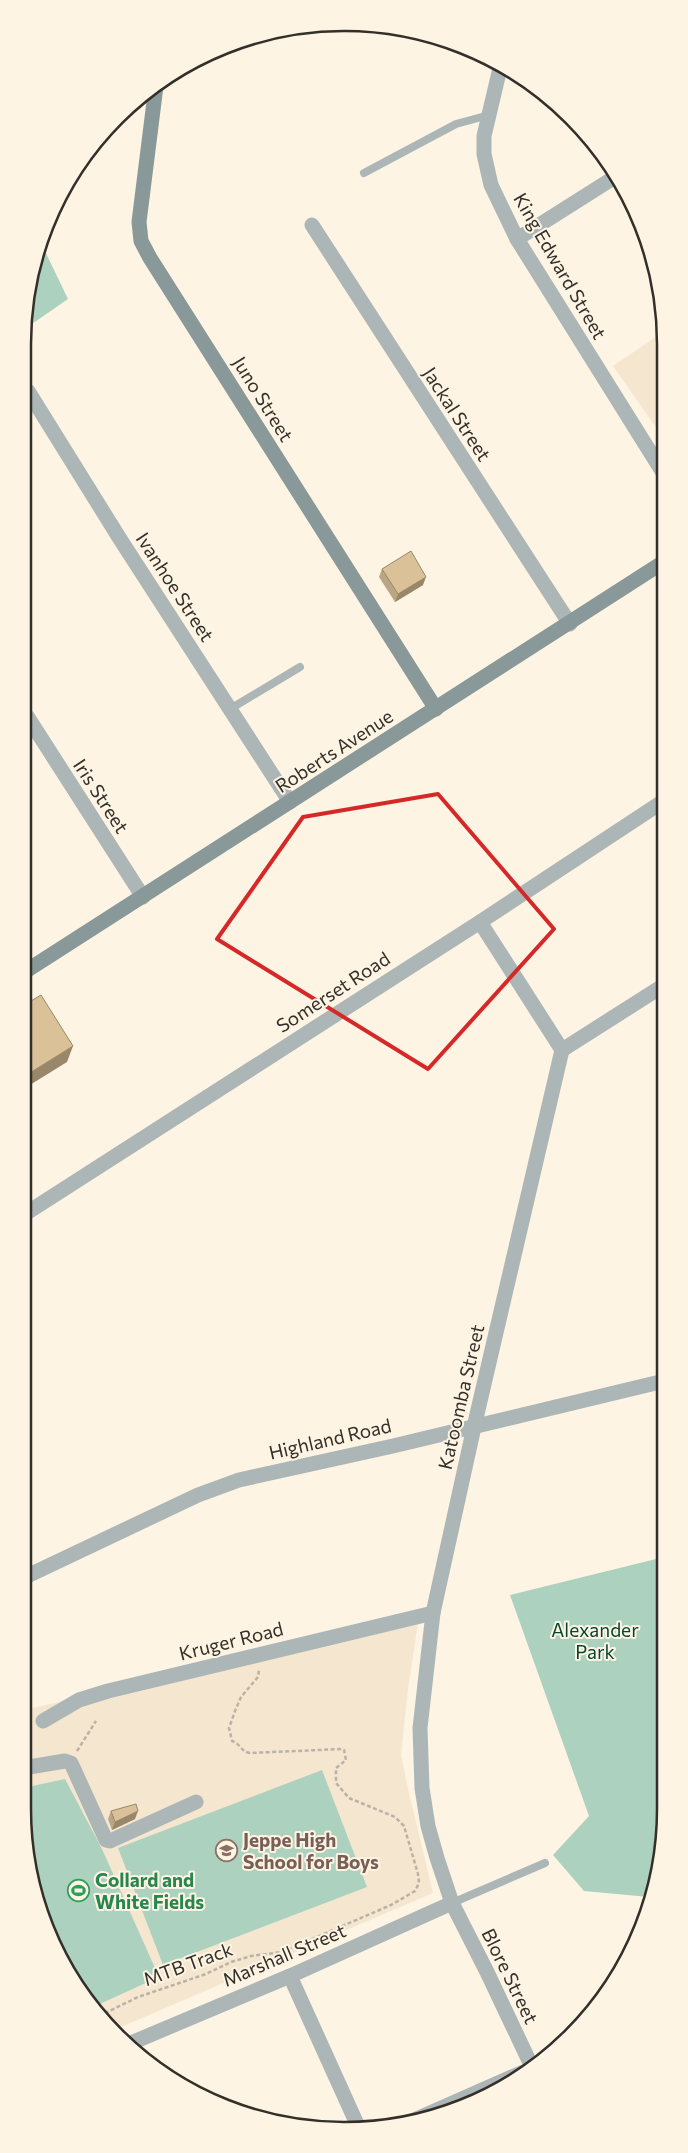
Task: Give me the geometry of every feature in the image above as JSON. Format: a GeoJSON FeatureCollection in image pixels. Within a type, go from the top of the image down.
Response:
{"type":"FeatureCollection","features":[{"type":"Feature","properties":{"kind":"main road","name":"Juno Street"},"geometry":{"type":"LineString","coordinates":[[155,95],[139,222],[141,241],[436,709]]}},
{"type":"Feature","properties":{"kind":"main road","name":"Roberts Avenue"},"geometry":{"type":"LineString","coordinates":[[31,968],[570,624],[657,566]]}},
{"type":"Feature","properties":{"kind":"street","name":"King Edward Street"},"geometry":{"type":"LineString","coordinates":[[499,72],[484,136],[486,172],[517,239],[657,463]]}},
{"type":"Feature","properties":{"kind":"street"},"geometry":{"type":"LineString","coordinates":[[517,239],[610,180]]}},
{"type":"Feature","properties":{"kind":"street","name":"Jackal Street"},"geometry":{"type":"LineString","coordinates":[[312,225],[570,624]]}},
{"type":"Feature","properties":{"kind":"street","name":"Ivanhoe Street"},"geometry":{"type":"LineString","coordinates":[[31,397],[120,539],[290,802]]}},
{"type":"Feature","properties":{"kind":"street","name":"Iris Street"},"geometry":{"type":"LineString","coordinates":[[31,722],[143,897]]}},
{"type":"Feature","properties":{"kind":"street","name":"Somerset Road"},"geometry":{"type":"LineString","coordinates":[[31,1210],[480,922],[657,805]]}},
{"type":"Feature","properties":{"kind":"street"},"geometry":{"type":"LineString","coordinates":[[480,922],[562,1050],[657,989]]}},
{"type":"Feature","properties":{"kind":"street","name":"Katoomba Street"},"geometry":{"type":"LineString","coordinates":[[452,1903],[436,1858],[428,1826],[420,1763],[420,1728],[433,1613],[474,1427],[562,1050]]}},
{"type":"Feature","properties":{"kind":"street","name":"Highland Road"},"geometry":{"type":"LineString","coordinates":[[31,1574],[108,1536],[217,1487],[239,1480],[474,1427],[657,1383]]}},
{"type":"Feature","properties":{"kind":"street","name":"Kruger Road"},"geometry":{"type":"LineString","coordinates":[[43,1721],[86,1697],[433,1613]]}},
{"type":"Feature","properties":{"kind":"street"},"geometry":{"type":"LineString","coordinates":[[31,1767],[65,1761],[71,1763],[106,1840],[110,1841],[196,1802]]}},
{"type":"Feature","properties":{"kind":"street","name":"Marshall Street"},"geometry":{"type":"LineString","coordinates":[[135,2041],[290,1976],[452,1903]]}},
{"type":"Feature","properties":{"kind":"street","name":"Blore Street"},"geometry":{"type":"LineString","coordinates":[[452,1903],[487,1972],[528,2061]]}},
{"type":"Feature","properties":{"kind":"street"},"geometry":{"type":"LineString","coordinates":[[290,1976],[356,2121]]}},
{"type":"Feature","properties":{"kind":"lane"},"geometry":{"type":"LineString","coordinates":[[364,173],[456,124],[489,115]]}},
{"type":"Feature","properties":{"kind":"lane"},"geometry":{"type":"LineString","coordinates":[[230,709],[300,667]]}},
{"type":"Feature","properties":{"kind":"lane"},"geometry":{"type":"LineString","coordinates":[[452,1903],[545,1863]]}},
{"type":"Feature","properties":{"kind":"path","name":"MTB Track"},"geometry":{"type":"LineString","coordinates":[[107,2012],[138,1997],[206,1974],[231,1962],[252,1956],[274,1954],[294,1947],[391,1905],[415,1891],[419,1883],[415,1861],[404,1826],[395,1817],[349,1798],[338,1786],[336,1768],[346,1760],[342,1748],[250,1753],[242,1751],[238,1744],[232,1741],[229,1728],[235,1711],[241,1697],[258,1677],[257,1656]]}},
{"type":"Feature","properties":{"kind":"path"},"geometry":{"type":"LineString","coordinates":[[65,1761],[76,1753],[96,1721]]}},
{"type":"Feature","properties":{"kind":"highlighted area"},"geometry":{"type":"Polygon","coordinates":[[[438,794],[554,929],[428,1069],[217,939],[303,817],[438,794]]]}},
{"type":"Feature","properties":{"kind":"shaded area"},"geometry":{"type":"Polygon","coordinates":[[[657,336],[657,429],[613,366],[657,336]]]}},
{"type":"Feature","properties":{"kind":"shaded area","name":"Jeppe High School for Boys"},"geometry":{"type":"Polygon","coordinates":[[[418,1623],[401,1755],[433,1893],[120,2027],[96,1999],[73,1965],[55,1929],[42,1890],[37,1870],[32,1829],[31,1708],[418,1623]]]}},
{"type":"Feature","properties":{"kind":"green space"},"geometry":{"type":"Polygon","coordinates":[[[45,252],[68,299],[32,324],[37,283],[45,252]]]}},
{"type":"Feature","properties":{"kind":"green space","name":"Alexander Park"},"geometry":{"type":"Polygon","coordinates":[[[657,1559],[657,1809],[654,1850],[644,1897],[584,1891],[553,1855],[589,1816],[510,1595],[657,1559]]]}},
{"type":"Feature","properties":{"kind":"green space"},"geometry":{"type":"Polygon","coordinates":[[[322,1770],[367,1887],[163,1965],[118,1848],[322,1770]]]}},
{"type":"Feature","properties":{"kind":"green space","name":"Collard and White Fields"},"geometry":{"type":"Polygon","coordinates":[[[65,1779],[102,1849],[159,1977],[100,2004],[84,1983],[55,1929],[42,1890],[34,1850],[31,1786],[65,1779]]]}},
{"type":"Feature","properties":{"kind":"building"},"geometry":{"type":"Polygon","coordinates":[[[411,551],[426,577],[398,594],[382,569],[411,551]]]}},
{"type":"Feature","properties":{"kind":"building"},"geometry":{"type":"Polygon","coordinates":[[[41,995],[73,1046],[31,1072],[31,1001],[41,995]]]}},
{"type":"Feature","properties":{"kind":"building"},"geometry":{"type":"Polygon","coordinates":[[[136,1804],[138,1811],[115,1822],[111,1811],[136,1804]]]}},
{"type":"Feature","properties":{"kind":"place","name":"Jeppe High School for Boys"},"geometry":{"type":"Point","coordinates":[227,1851]}},
{"type":"Feature","properties":{"kind":"place","name":"Collard and White Fields"},"geometry":{"type":"Point","coordinates":[79,1891]}}]}
